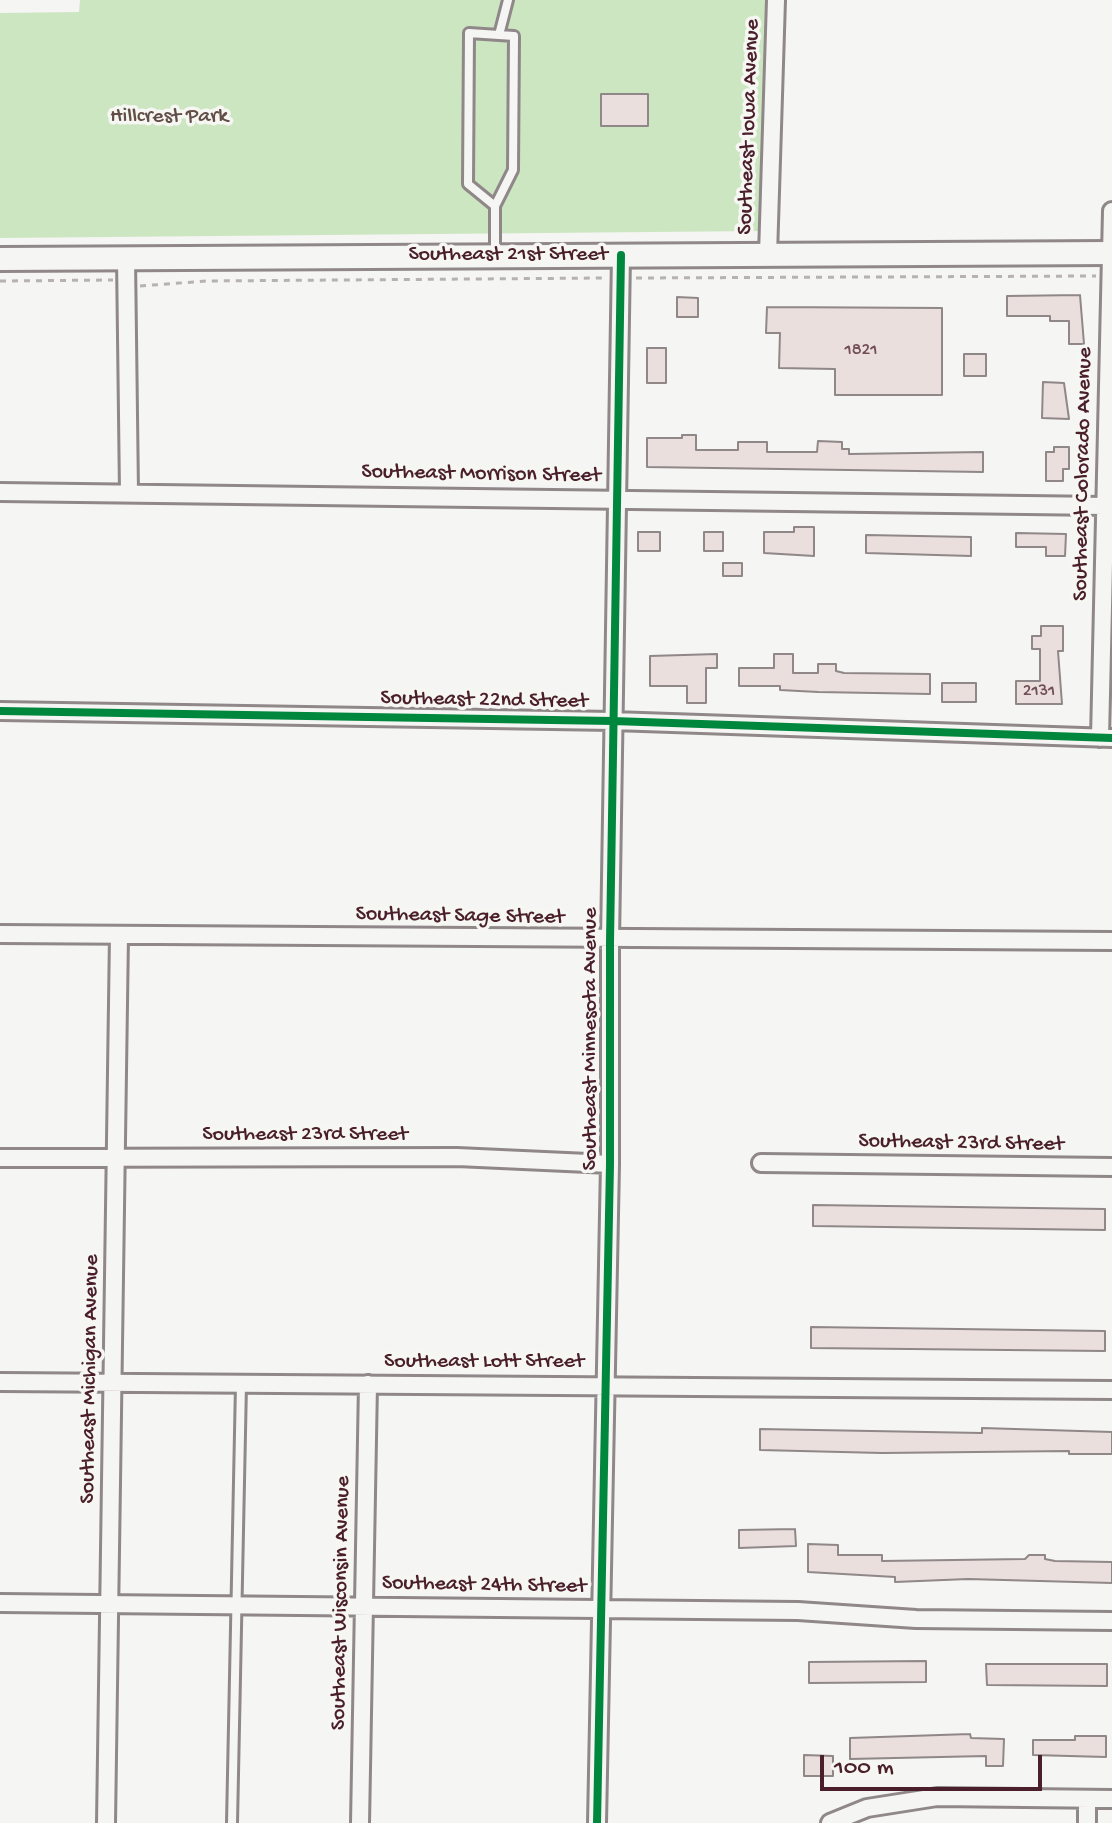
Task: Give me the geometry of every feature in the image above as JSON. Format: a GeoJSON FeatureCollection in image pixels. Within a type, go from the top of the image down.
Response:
{"type":"FeatureCollection","features":[{"type":"Feature","properties":{"kind":"main road","name":"Southeast 21st Street"},"geometry":{"type":"LineString","coordinates":[[0,259],[495,256],[621,266],[768,255],[1111,261]]}},
{"type":"Feature","properties":{"kind":"street","name":"Southeast Iowa Avenue"},"geometry":{"type":"LineString","coordinates":[[768,255],[776,0]]}},
{"type":"Feature","properties":{"kind":"street","name":"Southeast Colorado Avenue"},"geometry":{"type":"LineString","coordinates":[[1106,738],[1105,506],[1112,211]]}},
{"type":"Feature","properties":{"kind":"street"},"geometry":{"type":"LineString","coordinates":[[126,258],[129,493]]}},
{"type":"Feature","properties":{"kind":"street","name":"Southeast Minnesota Avenue"},"geometry":{"type":"LineString","coordinates":[[597,1823],[610,1164],[610,941],[621,266]]}},
{"type":"Feature","properties":{"kind":"street","name":"Southeast Morrison Street"},"geometry":{"type":"LineString","coordinates":[[0,492],[1105,506]]}},
{"type":"Feature","properties":{"kind":"street","name":"Southeast 22nd Street"},"geometry":{"type":"LineString","coordinates":[[0,711],[613,721],[1106,738]]}},
{"type":"Feature","properties":{"kind":"street","name":"Southeast Sage Street"},"geometry":{"type":"LineString","coordinates":[[0,934],[610,941],[1112,941]]}},
{"type":"Feature","properties":{"kind":"street","name":"Southeast Michigan Avenue"},"geometry":{"type":"LineString","coordinates":[[106,1823],[119,935]]}},
{"type":"Feature","properties":{"kind":"street","name":"Southeast 23rd Street"},"geometry":{"type":"LineString","coordinates":[[0,1158],[457,1157],[610,1164]]}},
{"type":"Feature","properties":{"kind":"street","name":"Southeast 23rd Street"},"geometry":{"type":"LineString","coordinates":[[761,1163],[1112,1167]]}},
{"type":"Feature","properties":{"kind":"street","name":"Southeast Lott Street"},"geometry":{"type":"LineString","coordinates":[[0,1382],[1112,1390]]}},
{"type":"Feature","properties":{"kind":"street","name":"Southeast Wisconsin Avenue"},"geometry":{"type":"LineString","coordinates":[[360,1823],[368,1384]]}},
{"type":"Feature","properties":{"kind":"street","name":"Southeast 24th Street"},"geometry":{"type":"LineString","coordinates":[[0,1603],[599,1609],[1112,1621]]}},
{"type":"Feature","properties":{"kind":"street"},"geometry":{"type":"LineString","coordinates":[[830,1823],[867,1808],[915,1799],[1112,1799]]}},
{"type":"Feature","properties":{"kind":"street"},"geometry":{"type":"LineString","coordinates":[[1087,1799],[1087,1823]]}},
{"type":"Feature","properties":{"kind":"lane"},"geometry":{"type":"LineString","coordinates":[[499,35],[508,0]]}},
{"type":"Feature","properties":{"kind":"lane"},"geometry":{"type":"LineString","coordinates":[[495,206],[468,184],[469,33],[514,36],[513,170],[495,206],[495,256]]}},
{"type":"Feature","properties":{"kind":"lane"},"geometry":{"type":"LineString","coordinates":[[232,1823],[241,1383]]}},
{"type":"Feature","properties":{"kind":"path"},"geometry":{"type":"LineString","coordinates":[[0,281],[126,283],[142,286],[621,266],[1111,261]]}},
{"type":"Feature","properties":{"kind":"green space","name":"Hillcrest Park"},"geometry":{"type":"Polygon","coordinates":[[[80,0],[768,0],[762,231],[0,238],[0,13],[79,12],[80,0]]]}},
{"type":"Feature","properties":{"kind":"building"},"geometry":{"type":"Polygon","coordinates":[[[601,94],[648,94],[648,126],[601,126],[601,94]]]}},
{"type":"Feature","properties":{"kind":"building"},"geometry":{"type":"Polygon","coordinates":[[[1080,295],[1084,344],[1069,344],[1069,321],[1050,321],[1050,316],[1007,316],[1007,296],[1080,295]]]}},
{"type":"Feature","properties":{"kind":"building"},"geometry":{"type":"Polygon","coordinates":[[[677,297],[698,298],[698,317],[677,317],[677,297]]]}},
{"type":"Feature","properties":{"kind":"building"},"geometry":{"type":"Polygon","coordinates":[[[767,307],[942,308],[942,395],[835,395],[835,369],[779,368],[780,333],[766,333],[767,307]]]}},
{"type":"Feature","properties":{"kind":"building"},"geometry":{"type":"Polygon","coordinates":[[[647,348],[666,348],[666,383],[647,383],[647,348]]]}},
{"type":"Feature","properties":{"kind":"building"},"geometry":{"type":"Polygon","coordinates":[[[964,354],[986,354],[986,376],[964,376],[964,354]]]}},
{"type":"Feature","properties":{"kind":"building"},"geometry":{"type":"Polygon","coordinates":[[[1043,382],[1064,383],[1069,419],[1042,418],[1043,382]]]}},
{"type":"Feature","properties":{"kind":"building"},"geometry":{"type":"Polygon","coordinates":[[[682,435],[696,435],[696,450],[738,450],[738,442],[767,442],[767,452],[817,452],[818,441],[842,442],[842,449],[849,449],[849,454],[983,452],[983,472],[647,467],[647,438],[682,438],[682,435]]]}},
{"type":"Feature","properties":{"kind":"building"},"geometry":{"type":"Polygon","coordinates":[[[1054,447],[1069,447],[1069,469],[1063,469],[1063,481],[1046,481],[1046,452],[1054,452],[1054,447]]]}},
{"type":"Feature","properties":{"kind":"building"},"geometry":{"type":"Polygon","coordinates":[[[794,527],[814,527],[814,556],[764,553],[764,532],[794,532],[794,527]]]}},
{"type":"Feature","properties":{"kind":"building"},"geometry":{"type":"Polygon","coordinates":[[[638,532],[660,532],[660,551],[638,551],[638,532]]]}},
{"type":"Feature","properties":{"kind":"building"},"geometry":{"type":"Polygon","coordinates":[[[704,532],[723,532],[723,551],[704,551],[704,532]]]}},
{"type":"Feature","properties":{"kind":"building"},"geometry":{"type":"Polygon","coordinates":[[[1016,533],[1066,534],[1065,556],[1046,556],[1046,547],[1016,547],[1016,533]]]}},
{"type":"Feature","properties":{"kind":"building"},"geometry":{"type":"Polygon","coordinates":[[[866,535],[971,537],[971,556],[866,553],[866,535]]]}},
{"type":"Feature","properties":{"kind":"building"},"geometry":{"type":"Polygon","coordinates":[[[723,563],[742,563],[742,576],[723,576],[723,563]]]}},
{"type":"Feature","properties":{"kind":"building"},"geometry":{"type":"Polygon","coordinates":[[[1041,626],[1063,626],[1063,651],[1058,651],[1062,704],[1016,704],[1016,681],[1040,681],[1040,649],[1032,649],[1032,636],[1041,636],[1041,626]]]}},
{"type":"Feature","properties":{"kind":"building"},"geometry":{"type":"Polygon","coordinates":[[[717,654],[717,668],[706,668],[706,703],[687,703],[687,686],[650,686],[650,656],[717,654]]]}},
{"type":"Feature","properties":{"kind":"building"},"geometry":{"type":"Polygon","coordinates":[[[774,654],[793,654],[793,673],[818,673],[818,664],[836,664],[836,671],[844,673],[930,674],[930,694],[818,692],[780,690],[780,686],[739,686],[739,668],[774,668],[774,654]]]}},
{"type":"Feature","properties":{"kind":"building"},"geometry":{"type":"Polygon","coordinates":[[[942,683],[976,683],[976,702],[942,702],[942,683]]]}},
{"type":"Feature","properties":{"kind":"building"},"geometry":{"type":"Polygon","coordinates":[[[813,1205],[1105,1209],[1105,1230],[813,1226],[813,1205]]]}},
{"type":"Feature","properties":{"kind":"building"},"geometry":{"type":"Polygon","coordinates":[[[811,1327],[1105,1331],[1105,1351],[811,1348],[811,1327]]]}},
{"type":"Feature","properties":{"kind":"building"},"geometry":{"type":"Polygon","coordinates":[[[982,1428],[1112,1432],[1112,1454],[1069,1454],[1069,1451],[882,1453],[760,1450],[760,1429],[982,1433],[982,1428]]]}},
{"type":"Feature","properties":{"kind":"building"},"geometry":{"type":"Polygon","coordinates":[[[795,1529],[796,1546],[739,1548],[739,1530],[795,1529]]]}},
{"type":"Feature","properties":{"kind":"building"},"geometry":{"type":"Polygon","coordinates":[[[808,1544],[838,1545],[838,1555],[882,1555],[882,1561],[1025,1559],[1029,1555],[1045,1555],[1045,1559],[1055,1561],[1112,1562],[1112,1583],[968,1579],[895,1582],[895,1577],[808,1572],[808,1544]]]}},
{"type":"Feature","properties":{"kind":"building"},"geometry":{"type":"Polygon","coordinates":[[[926,1661],[926,1682],[809,1683],[809,1662],[926,1661]]]}},
{"type":"Feature","properties":{"kind":"building"},"geometry":{"type":"Polygon","coordinates":[[[986,1664],[1107,1664],[1107,1686],[987,1685],[986,1664]]]}},
{"type":"Feature","properties":{"kind":"building"},"geometry":{"type":"Polygon","coordinates":[[[970,1734],[971,1738],[1004,1739],[1003,1766],[986,1766],[986,1756],[850,1759],[850,1738],[970,1734]]]}},
{"type":"Feature","properties":{"kind":"building"},"geometry":{"type":"Polygon","coordinates":[[[1075,1736],[1106,1736],[1106,1757],[1033,1755],[1033,1740],[1075,1740],[1075,1736]]]}},
{"type":"Feature","properties":{"kind":"building"},"geometry":{"type":"Polygon","coordinates":[[[804,1755],[833,1756],[833,1776],[804,1776],[804,1755]]]}},
{"type":"Feature","properties":{"kind":"cycle path"},"geometry":{"type":"LineString","coordinates":[[597,1823],[610,1164],[610,941],[621,255]]}},
{"type":"Feature","properties":{"kind":"cycle path"},"geometry":{"type":"LineString","coordinates":[[0,711],[613,721],[1112,738]]}}]}
